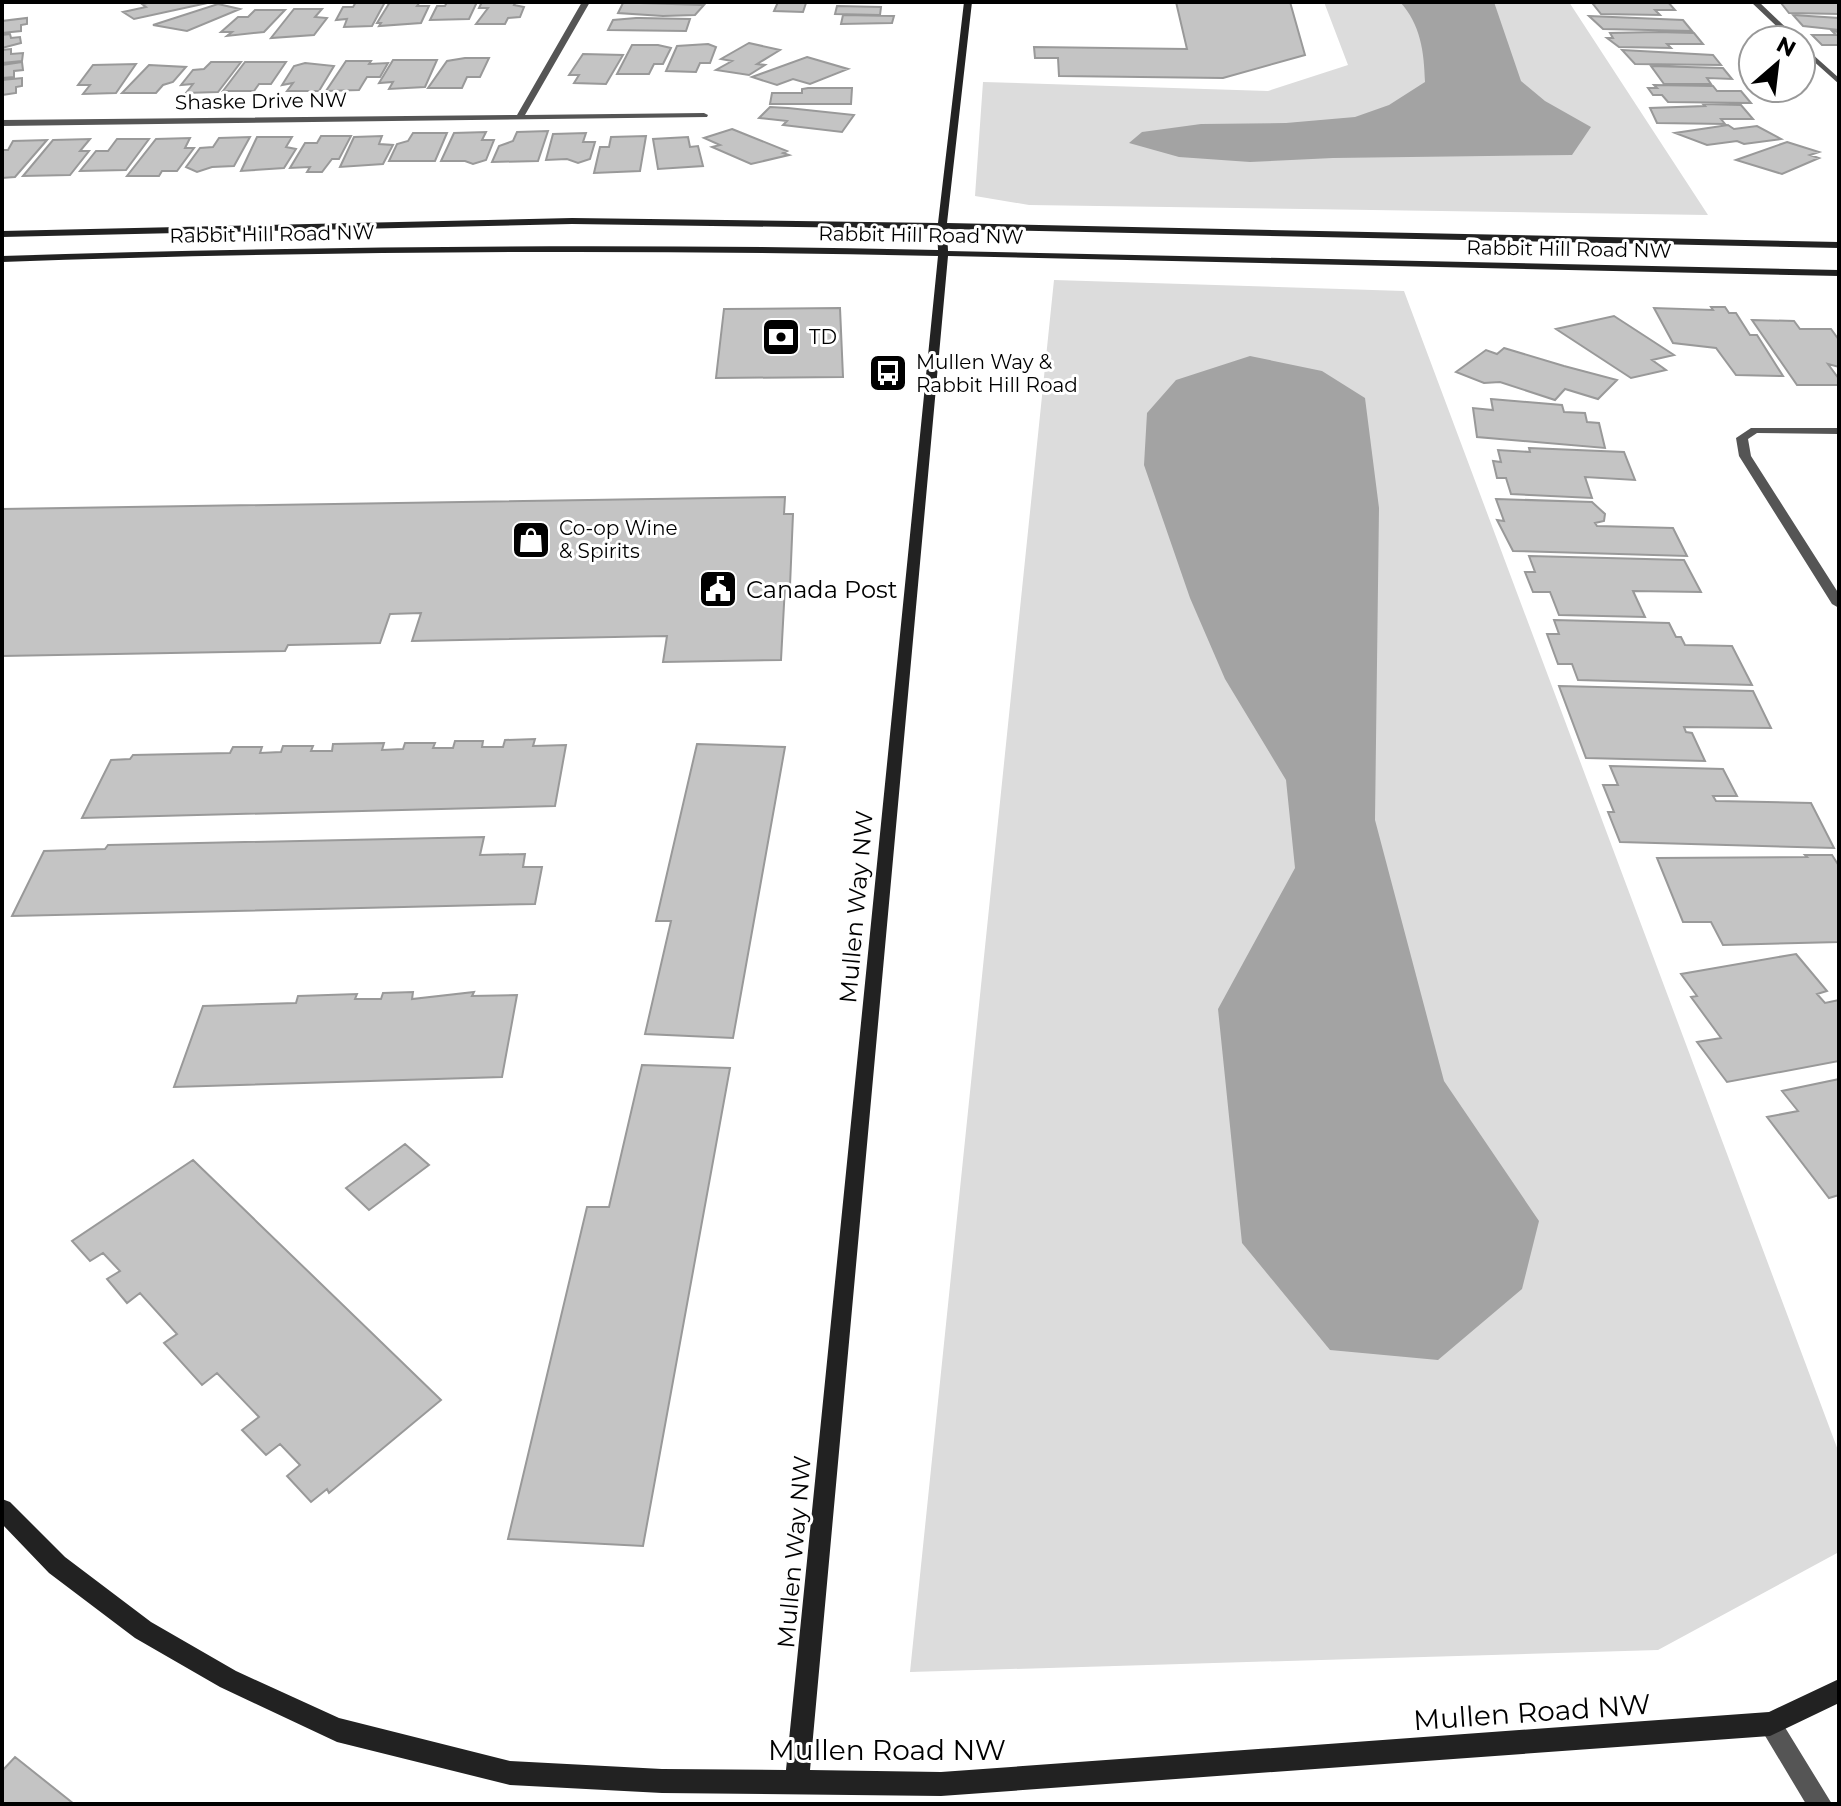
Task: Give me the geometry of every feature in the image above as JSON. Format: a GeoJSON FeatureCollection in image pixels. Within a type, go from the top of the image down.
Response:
{"type":"FeatureCollection","features":[{"type":"Feature","properties":{"kind":"main road","name":"Mullen Way NW"},"geometry":{"type":"LineString","coordinates":[[797,1782],[943,253],[942,226],[968,2]]}},
{"type":"Feature","properties":{"kind":"main road","name":"Rabbit Hill Road NW"},"geometry":{"type":"LineString","coordinates":[[2,234],[417,222],[942,226],[1839,245]]}},
{"type":"Feature","properties":{"kind":"main road","name":"Rabbit Hill Road NW"},"geometry":{"type":"LineString","coordinates":[[2,259],[565,248],[943,253],[1839,273]]}},
{"type":"Feature","properties":{"kind":"main road","name":"Mullen Road NW"},"geometry":{"type":"LineString","coordinates":[[2,1509],[57,1565],[143,1630],[228,1679],[337,1730],[510,1773],[662,1781],[941,1784],[1075,1776],[1770,1724],[1839,1691]]}},
{"type":"Feature","properties":{"kind":"street"},"geometry":{"type":"LineString","coordinates":[[520,116],[586,2]]}},
{"type":"Feature","properties":{"kind":"street"},"geometry":{"type":"LineString","coordinates":[[1755,2],[1778,24]]}},
{"type":"Feature","properties":{"kind":"street"},"geometry":{"type":"LineString","coordinates":[[1817,61],[1839,82]]}},
{"type":"Feature","properties":{"kind":"street","name":"Shaske Drive NW"},"geometry":{"type":"LineString","coordinates":[[2,123],[704,115]]}},
{"type":"Feature","properties":{"kind":"street"},"geometry":{"type":"LineString","coordinates":[[1839,431],[1755,430],[1742,438],[1745,456],[1839,604]]}},
{"type":"Feature","properties":{"kind":"street"},"geometry":{"type":"LineString","coordinates":[[1770,1724],[1820,1804]]}},
{"type":"Feature","properties":{"kind":"shaded area"},"geometry":{"type":"Polygon","coordinates":[[[1324,2],[1569,2],[1708,215],[1029,205],[975,196],[983,82],[1268,91],[1348,65],[1324,2]]]}},
{"type":"Feature","properties":{"kind":"shaded area"},"geometry":{"type":"Polygon","coordinates":[[[1400,2],[1494,2],[1521,81],[1545,101],[1591,127],[1572,155],[1250,162],[1179,157],[1129,143],[1142,132],[1201,124],[1286,123],[1355,117],[1389,105],[1425,82],[1420,39],[1413,20],[1400,2]]]}},
{"type":"Feature","properties":{"kind":"shaded area"},"geometry":{"type":"Polygon","coordinates":[[[1054,280],[1404,291],[1839,1453],[1839,1552],[1658,1650],[910,1672],[1054,280]]]}},
{"type":"Feature","properties":{"kind":"shaded area"},"geometry":{"type":"Polygon","coordinates":[[[1250,356],[1322,371],[1365,398],[1379,508],[1375,820],[1444,1081],[1539,1221],[1522,1289],[1438,1360],[1330,1350],[1242,1243],[1218,1009],[1295,868],[1286,780],[1225,679],[1190,598],[1144,465],[1147,413],[1176,380],[1250,356]]]}},
{"type":"Feature","properties":{"kind":"building"},"geometry":{"type":"Polygon","coordinates":[[[212,2],[134,19],[123,12],[146,7],[142,4],[212,2]]]}},
{"type":"Feature","properties":{"kind":"building"},"geometry":{"type":"Polygon","coordinates":[[[356,2],[385,2],[372,26],[344,27],[347,19],[336,20],[343,7],[353,7],[356,2]]]}},
{"type":"Feature","properties":{"kind":"building"},"geometry":{"type":"Polygon","coordinates":[[[390,2],[420,2],[417,6],[429,6],[421,23],[379,26],[381,23],[377,23],[390,2]]]}},
{"type":"Feature","properties":{"kind":"building"},"geometry":{"type":"Polygon","coordinates":[[[447,2],[477,2],[469,19],[430,20],[437,6],[445,6],[447,2]]]}},
{"type":"Feature","properties":{"kind":"building"},"geometry":{"type":"Polygon","coordinates":[[[482,2],[516,2],[514,5],[524,7],[520,17],[508,18],[505,24],[476,24],[488,8],[479,8],[482,2]]]}},
{"type":"Feature","properties":{"kind":"building"},"geometry":{"type":"Polygon","coordinates":[[[778,2],[806,3],[803,12],[774,11],[778,2]]]}},
{"type":"Feature","properties":{"kind":"building"},"geometry":{"type":"Polygon","coordinates":[[[1176,2],[1290,2],[1305,55],[1223,78],[1059,76],[1058,58],[1035,58],[1034,47],[1187,49],[1176,2]]]}},
{"type":"Feature","properties":{"kind":"building"},"geometry":{"type":"Polygon","coordinates":[[[1668,2],[1675,10],[1655,10],[1660,15],[1601,14],[1593,4],[1668,2]]]}},
{"type":"Feature","properties":{"kind":"building"},"geometry":{"type":"Polygon","coordinates":[[[1839,2],[1839,14],[1789,13],[1781,3],[1839,2]]]}},
{"type":"Feature","properties":{"kind":"building"},"geometry":{"type":"Polygon","coordinates":[[[623,3],[704,5],[695,15],[663,16],[618,13],[623,3]]]}},
{"type":"Feature","properties":{"kind":"building"},"geometry":{"type":"Polygon","coordinates":[[[218,4],[240,9],[187,31],[153,25],[218,4]]]}},
{"type":"Feature","properties":{"kind":"building"},"geometry":{"type":"Polygon","coordinates":[[[837,6],[881,7],[880,15],[835,14],[837,6]]]}},
{"type":"Feature","properties":{"kind":"building"},"geometry":{"type":"Polygon","coordinates":[[[294,9],[322,9],[315,17],[327,18],[314,35],[271,38],[294,9]]]}},
{"type":"Feature","properties":{"kind":"building"},"geometry":{"type":"Polygon","coordinates":[[[255,10],[285,10],[264,32],[227,36],[232,32],[221,32],[238,17],[248,17],[255,10]]]}},
{"type":"Feature","properties":{"kind":"building"},"geometry":{"type":"Polygon","coordinates":[[[843,15],[894,16],[892,23],[841,24],[843,15]]]}},
{"type":"Feature","properties":{"kind":"building"},"geometry":{"type":"Polygon","coordinates":[[[1793,15],[1839,18],[1839,30],[1817,28],[1817,24],[1801,24],[1793,15]]]}},
{"type":"Feature","properties":{"kind":"building"},"geometry":{"type":"Polygon","coordinates":[[[1589,16],[1683,20],[1692,31],[1603,29],[1589,16]]]}},
{"type":"Feature","properties":{"kind":"building"},"geometry":{"type":"Polygon","coordinates":[[[27,18],[27,24],[21,25],[21,31],[2,33],[2,21],[27,18]]]}},
{"type":"Feature","properties":{"kind":"building"},"geometry":{"type":"Polygon","coordinates":[[[690,19],[686,31],[608,30],[613,20],[690,19]]]}},
{"type":"Feature","properties":{"kind":"building"},"geometry":{"type":"Polygon","coordinates":[[[1832,31],[1839,32],[1839,45],[1822,45],[1817,40],[1817,35],[1836,35],[1832,31]]]}},
{"type":"Feature","properties":{"kind":"building"},"geometry":{"type":"Polygon","coordinates":[[[1610,33],[1694,33],[1703,44],[1667,44],[1671,48],[1619,47],[1607,38],[1613,38],[1610,33]]]}},
{"type":"Feature","properties":{"kind":"building"},"geometry":{"type":"Polygon","coordinates":[[[10,34],[11,38],[20,37],[21,43],[2,48],[2,35],[10,34]]]}},
{"type":"Feature","properties":{"kind":"building"},"geometry":{"type":"Polygon","coordinates":[[[749,43],[780,50],[757,64],[765,65],[749,75],[716,70],[732,61],[721,59],[749,43]]]}},
{"type":"Feature","properties":{"kind":"building"},"geometry":{"type":"Polygon","coordinates":[[[708,44],[716,47],[710,63],[700,63],[696,72],[666,71],[677,46],[708,44]]]}},
{"type":"Feature","properties":{"kind":"building"},"geometry":{"type":"Polygon","coordinates":[[[632,45],[671,48],[663,64],[654,64],[649,74],[617,74],[632,45]]]}},
{"type":"Feature","properties":{"kind":"building"},"geometry":{"type":"Polygon","coordinates":[[[11,49],[11,54],[23,53],[22,61],[2,63],[2,50],[11,49]]]}},
{"type":"Feature","properties":{"kind":"building"},"geometry":{"type":"Polygon","coordinates":[[[1622,50],[1713,55],[1721,65],[1635,64],[1622,50]]]}},
{"type":"Feature","properties":{"kind":"building"},"geometry":{"type":"Polygon","coordinates":[[[583,54],[623,55],[606,84],[574,83],[579,75],[569,75],[583,54]]]}},
{"type":"Feature","properties":{"kind":"building"},"geometry":{"type":"Polygon","coordinates":[[[807,57],[848,69],[810,84],[793,79],[777,85],[752,77],[807,57]]]}},
{"type":"Feature","properties":{"kind":"building"},"geometry":{"type":"Polygon","coordinates":[[[489,58],[480,77],[467,77],[462,88],[428,88],[447,61],[489,58]]]}},
{"type":"Feature","properties":{"kind":"building"},"geometry":{"type":"Polygon","coordinates":[[[393,60],[437,60],[425,87],[389,89],[393,82],[379,83],[393,60]]]}},
{"type":"Feature","properties":{"kind":"building"},"geometry":{"type":"Polygon","coordinates":[[[346,61],[388,63],[380,77],[367,77],[359,90],[326,91],[346,61]]]}},
{"type":"Feature","properties":{"kind":"building"},"geometry":{"type":"Polygon","coordinates":[[[22,62],[23,70],[14,71],[14,77],[2,78],[2,65],[22,62]]]}},
{"type":"Feature","properties":{"kind":"building"},"geometry":{"type":"Polygon","coordinates":[[[211,62],[241,62],[218,92],[186,93],[193,84],[181,85],[193,70],[204,69],[211,62]]]}},
{"type":"Feature","properties":{"kind":"building"},"geometry":{"type":"Polygon","coordinates":[[[245,62],[286,62],[271,84],[259,84],[254,91],[223,91],[245,62]]]}},
{"type":"Feature","properties":{"kind":"building"},"geometry":{"type":"Polygon","coordinates":[[[305,63],[334,66],[319,91],[287,91],[293,83],[282,85],[294,66],[305,63]]]}},
{"type":"Feature","properties":{"kind":"building"},"geometry":{"type":"Polygon","coordinates":[[[136,64],[116,93],[83,94],[90,85],[78,85],[93,65],[136,64]]]}},
{"type":"Feature","properties":{"kind":"building"},"geometry":{"type":"Polygon","coordinates":[[[149,65],[186,67],[173,82],[163,85],[156,93],[122,93],[149,65]]]}},
{"type":"Feature","properties":{"kind":"building"},"geometry":{"type":"Polygon","coordinates":[[[1651,66],[1723,68],[1732,79],[1707,78],[1711,84],[1664,84],[1651,66]]]}},
{"type":"Feature","properties":{"kind":"building"},"geometry":{"type":"Polygon","coordinates":[[[22,78],[22,86],[16,87],[16,93],[2,95],[2,80],[22,78]]]}},
{"type":"Feature","properties":{"kind":"building"},"geometry":{"type":"Polygon","coordinates":[[[1654,85],[1713,86],[1717,91],[1737,91],[1737,103],[1668,102],[1662,95],[1653,95],[1648,88],[1657,88],[1654,85]]]}},
{"type":"Feature","properties":{"kind":"building"},"geometry":{"type":"Polygon","coordinates":[[[852,88],[851,104],[770,104],[772,93],[802,93],[802,89],[852,88]]]}},
{"type":"Feature","properties":{"kind":"building"},"geometry":{"type":"Polygon","coordinates":[[[1703,104],[1741,105],[1753,119],[1721,119],[1725,124],[1657,123],[1650,108],[1705,106],[1703,104]]]}},
{"type":"Feature","properties":{"kind":"building"},"geometry":{"type":"Polygon","coordinates":[[[770,107],[854,115],[842,132],[783,125],[787,121],[759,118],[770,107]]]}},
{"type":"Feature","properties":{"kind":"building"},"geometry":{"type":"Polygon","coordinates":[[[1728,125],[1734,129],[1757,126],[1781,139],[1707,145],[1675,133],[1728,125]]]}},
{"type":"Feature","properties":{"kind":"building"},"geometry":{"type":"Polygon","coordinates":[[[732,129],[787,151],[783,153],[789,155],[751,164],[712,147],[720,145],[704,138],[732,129]]]}},
{"type":"Feature","properties":{"kind":"building"},"geometry":{"type":"Polygon","coordinates":[[[548,131],[538,161],[492,162],[499,146],[513,141],[517,132],[548,131]]]}},
{"type":"Feature","properties":{"kind":"building"},"geometry":{"type":"Polygon","coordinates":[[[486,132],[482,140],[494,140],[486,160],[473,164],[441,161],[454,133],[486,132]]]}},
{"type":"Feature","properties":{"kind":"building"},"geometry":{"type":"Polygon","coordinates":[[[413,133],[447,133],[435,161],[389,161],[397,144],[408,141],[413,133]]]}},
{"type":"Feature","properties":{"kind":"building"},"geometry":{"type":"Polygon","coordinates":[[[586,133],[583,142],[595,142],[590,159],[578,163],[567,159],[546,160],[553,134],[586,133]]]}},
{"type":"Feature","properties":{"kind":"building"},"geometry":{"type":"Polygon","coordinates":[[[321,136],[351,136],[339,159],[332,159],[322,172],[307,172],[310,167],[290,168],[305,143],[317,143],[321,136]]]}},
{"type":"Feature","properties":{"kind":"building"},"geometry":{"type":"Polygon","coordinates":[[[382,136],[379,144],[393,145],[383,164],[340,167],[354,137],[382,136]]]}},
{"type":"Feature","properties":{"kind":"building"},"geometry":{"type":"Polygon","coordinates":[[[646,136],[640,171],[594,173],[600,147],[609,147],[611,137],[646,136]]]}},
{"type":"Feature","properties":{"kind":"building"},"geometry":{"type":"Polygon","coordinates":[[[250,137],[234,166],[212,167],[197,172],[186,167],[200,148],[213,147],[219,138],[250,137]]]}},
{"type":"Feature","properties":{"kind":"building"},"geometry":{"type":"Polygon","coordinates":[[[257,137],[292,137],[286,147],[296,149],[284,168],[241,171],[257,137]]]}},
{"type":"Feature","properties":{"kind":"building"},"geometry":{"type":"Polygon","coordinates":[[[688,137],[690,147],[698,146],[703,166],[658,169],[653,139],[688,137]]]}},
{"type":"Feature","properties":{"kind":"building"},"geometry":{"type":"Polygon","coordinates":[[[190,138],[185,148],[194,148],[177,171],[162,171],[159,176],[127,176],[156,139],[190,138]]]}},
{"type":"Feature","properties":{"kind":"building"},"geometry":{"type":"Polygon","coordinates":[[[90,139],[80,151],[89,151],[70,175],[23,176],[53,140],[90,139]]]}},
{"type":"Feature","properties":{"kind":"building"},"geometry":{"type":"Polygon","coordinates":[[[117,139],[149,139],[126,170],[80,171],[96,151],[108,151],[117,139]]]}},
{"type":"Feature","properties":{"kind":"building"},"geometry":{"type":"Polygon","coordinates":[[[47,140],[15,177],[2,178],[2,150],[8,150],[13,141],[47,140]]]}},
{"type":"Feature","properties":{"kind":"building"},"geometry":{"type":"Polygon","coordinates":[[[1787,142],[1819,152],[1810,155],[1819,158],[1782,174],[1736,160],[1787,142]]]}},
{"type":"Feature","properties":{"kind":"building"},"geometry":{"type":"Polygon","coordinates":[[[1711,307],[1725,307],[1729,313],[1736,313],[1750,335],[1757,335],[1783,376],[1736,375],[1716,348],[1673,343],[1654,308],[1713,310],[1711,307]]]}},
{"type":"Feature","properties":{"kind":"building","name":"TD"},"geometry":{"type":"Polygon","coordinates":[[[840,308],[843,377],[716,378],[724,309],[840,308]]]}},
{"type":"Feature","properties":{"kind":"building"},"geometry":{"type":"Polygon","coordinates":[[[1614,316],[1674,355],[1652,360],[1666,370],[1631,378],[1556,329],[1614,316]]]}},
{"type":"Feature","properties":{"kind":"building"},"geometry":{"type":"Polygon","coordinates":[[[1752,320],[1794,321],[1800,329],[1831,329],[1839,340],[1839,367],[1828,364],[1839,379],[1839,385],[1797,385],[1752,320]]]}},
{"type":"Feature","properties":{"kind":"building"},"geometry":{"type":"Polygon","coordinates":[[[1504,348],[1617,380],[1598,399],[1565,389],[1555,400],[1500,382],[1484,383],[1456,372],[1486,350],[1497,354],[1504,348]]]}},
{"type":"Feature","properties":{"kind":"building"},"geometry":{"type":"Polygon","coordinates":[[[1491,399],[1562,405],[1564,412],[1585,413],[1587,422],[1599,423],[1605,448],[1477,437],[1473,408],[1493,410],[1491,399]]]}},
{"type":"Feature","properties":{"kind":"building"},"geometry":{"type":"Polygon","coordinates":[[[1529,448],[1624,452],[1635,480],[1585,477],[1592,498],[1511,494],[1506,478],[1497,478],[1493,461],[1501,462],[1498,450],[1530,452],[1529,448]]]}},
{"type":"Feature","properties":{"kind":"building"},"geometry":{"type":"Polygon","coordinates":[[[785,497],[784,514],[793,514],[790,586],[785,586],[781,660],[663,662],[667,636],[412,641],[421,613],[390,614],[380,643],[288,645],[285,651],[2,656],[2,509],[785,497]]]}},
{"type":"Feature","properties":{"kind":"building"},"geometry":{"type":"Polygon","coordinates":[[[1496,499],[1592,502],[1605,514],[1604,521],[1595,523],[1597,526],[1673,528],[1687,556],[1513,551],[1497,520],[1504,521],[1496,499]]]}},
{"type":"Feature","properties":{"kind":"building"},"geometry":{"type":"Polygon","coordinates":[[[1529,556],[1684,560],[1701,592],[1633,591],[1645,617],[1559,615],[1550,592],[1533,592],[1525,572],[1535,572],[1529,556]]]}},
{"type":"Feature","properties":{"kind":"building"},"geometry":{"type":"Polygon","coordinates":[[[1554,620],[1669,623],[1676,637],[1681,637],[1685,645],[1732,646],[1752,685],[1578,680],[1572,664],[1558,664],[1547,634],[1559,634],[1554,620]]]}},
{"type":"Feature","properties":{"kind":"building"},"geometry":{"type":"Polygon","coordinates":[[[1559,686],[1753,691],[1771,728],[1684,727],[1686,732],[1692,733],[1705,761],[1586,758],[1559,686]]]}},
{"type":"Feature","properties":{"kind":"building"},"geometry":{"type":"Polygon","coordinates":[[[535,739],[533,746],[566,745],[555,806],[82,818],[111,760],[130,759],[133,755],[230,753],[233,747],[262,747],[260,753],[281,752],[283,746],[313,746],[311,751],[332,751],[333,744],[384,743],[382,750],[403,749],[405,743],[435,743],[433,748],[453,748],[455,741],[483,741],[482,747],[503,747],[505,740],[535,739]]]}},
{"type":"Feature","properties":{"kind":"building"},"geometry":{"type":"Polygon","coordinates":[[[697,744],[785,747],[733,1038],[645,1034],[671,921],[656,921],[697,744]]]}},
{"type":"Feature","properties":{"kind":"building"},"geometry":{"type":"Polygon","coordinates":[[[1610,766],[1723,769],[1737,796],[1713,796],[1716,801],[1811,803],[1834,848],[1620,842],[1608,812],[1614,812],[1603,785],[1618,785],[1610,766]]]}},
{"type":"Feature","properties":{"kind":"building"},"geometry":{"type":"Polygon","coordinates":[[[484,837],[480,855],[525,854],[523,867],[542,867],[535,904],[12,916],[44,851],[105,849],[108,845],[484,837]]]}},
{"type":"Feature","properties":{"kind":"building"},"geometry":{"type":"Polygon","coordinates":[[[1805,855],[1832,855],[1839,866],[1839,942],[1723,945],[1711,922],[1683,922],[1657,858],[1807,857],[1805,855]]]}},
{"type":"Feature","properties":{"kind":"building"},"geometry":{"type":"Polygon","coordinates":[[[1796,954],[1827,991],[1817,994],[1825,1003],[1839,1000],[1839,1061],[1727,1082],[1697,1042],[1721,1038],[1691,997],[1697,996],[1681,974],[1796,954]]]}},
{"type":"Feature","properties":{"kind":"building"},"geometry":{"type":"Polygon","coordinates":[[[413,992],[412,999],[474,992],[472,996],[517,995],[502,1077],[174,1087],[203,1006],[296,1003],[298,996],[357,994],[355,999],[381,999],[383,993],[413,992]]]}},
{"type":"Feature","properties":{"kind":"building"},"geometry":{"type":"Polygon","coordinates":[[[642,1065],[730,1068],[643,1546],[508,1539],[587,1207],[609,1207],[642,1065]]]}},
{"type":"Feature","properties":{"kind":"building"},"geometry":{"type":"Polygon","coordinates":[[[1839,1079],[1839,1195],[1829,1198],[1767,1117],[1798,1111],[1782,1091],[1839,1079]]]}},
{"type":"Feature","properties":{"kind":"building"},"geometry":{"type":"Polygon","coordinates":[[[405,1144],[429,1165],[369,1210],[346,1188],[405,1144]]]}},
{"type":"Feature","properties":{"kind":"building"},"geometry":{"type":"Polygon","coordinates":[[[193,1160],[441,1400],[329,1493],[327,1489],[311,1502],[287,1476],[300,1465],[280,1444],[266,1455],[242,1430],[259,1417],[217,1373],[202,1385],[164,1343],[177,1334],[140,1293],[127,1303],[107,1279],[120,1271],[103,1253],[90,1261],[72,1241],[193,1160]]]}},
{"type":"Feature","properties":{"kind":"building"},"geometry":{"type":"Polygon","coordinates":[[[15,1757],[74,1804],[2,1804],[2,1771],[15,1757]]]}},
{"type":"Feature","properties":{"kind":"place","name":"TD"},"geometry":{"type":"Point","coordinates":[781,337]}},
{"type":"Feature","properties":{"kind":"place","name":"Mullen Way & Rabbit Hill Road"},"geometry":{"type":"Point","coordinates":[888,373]}},
{"type":"Feature","properties":{"kind":"place","name":"Co-op Wine & Spirits"},"geometry":{"type":"Point","coordinates":[531,540]}},
{"type":"Feature","properties":{"kind":"place","name":"Canada Post"},"geometry":{"type":"Point","coordinates":[718,589]}}]}
